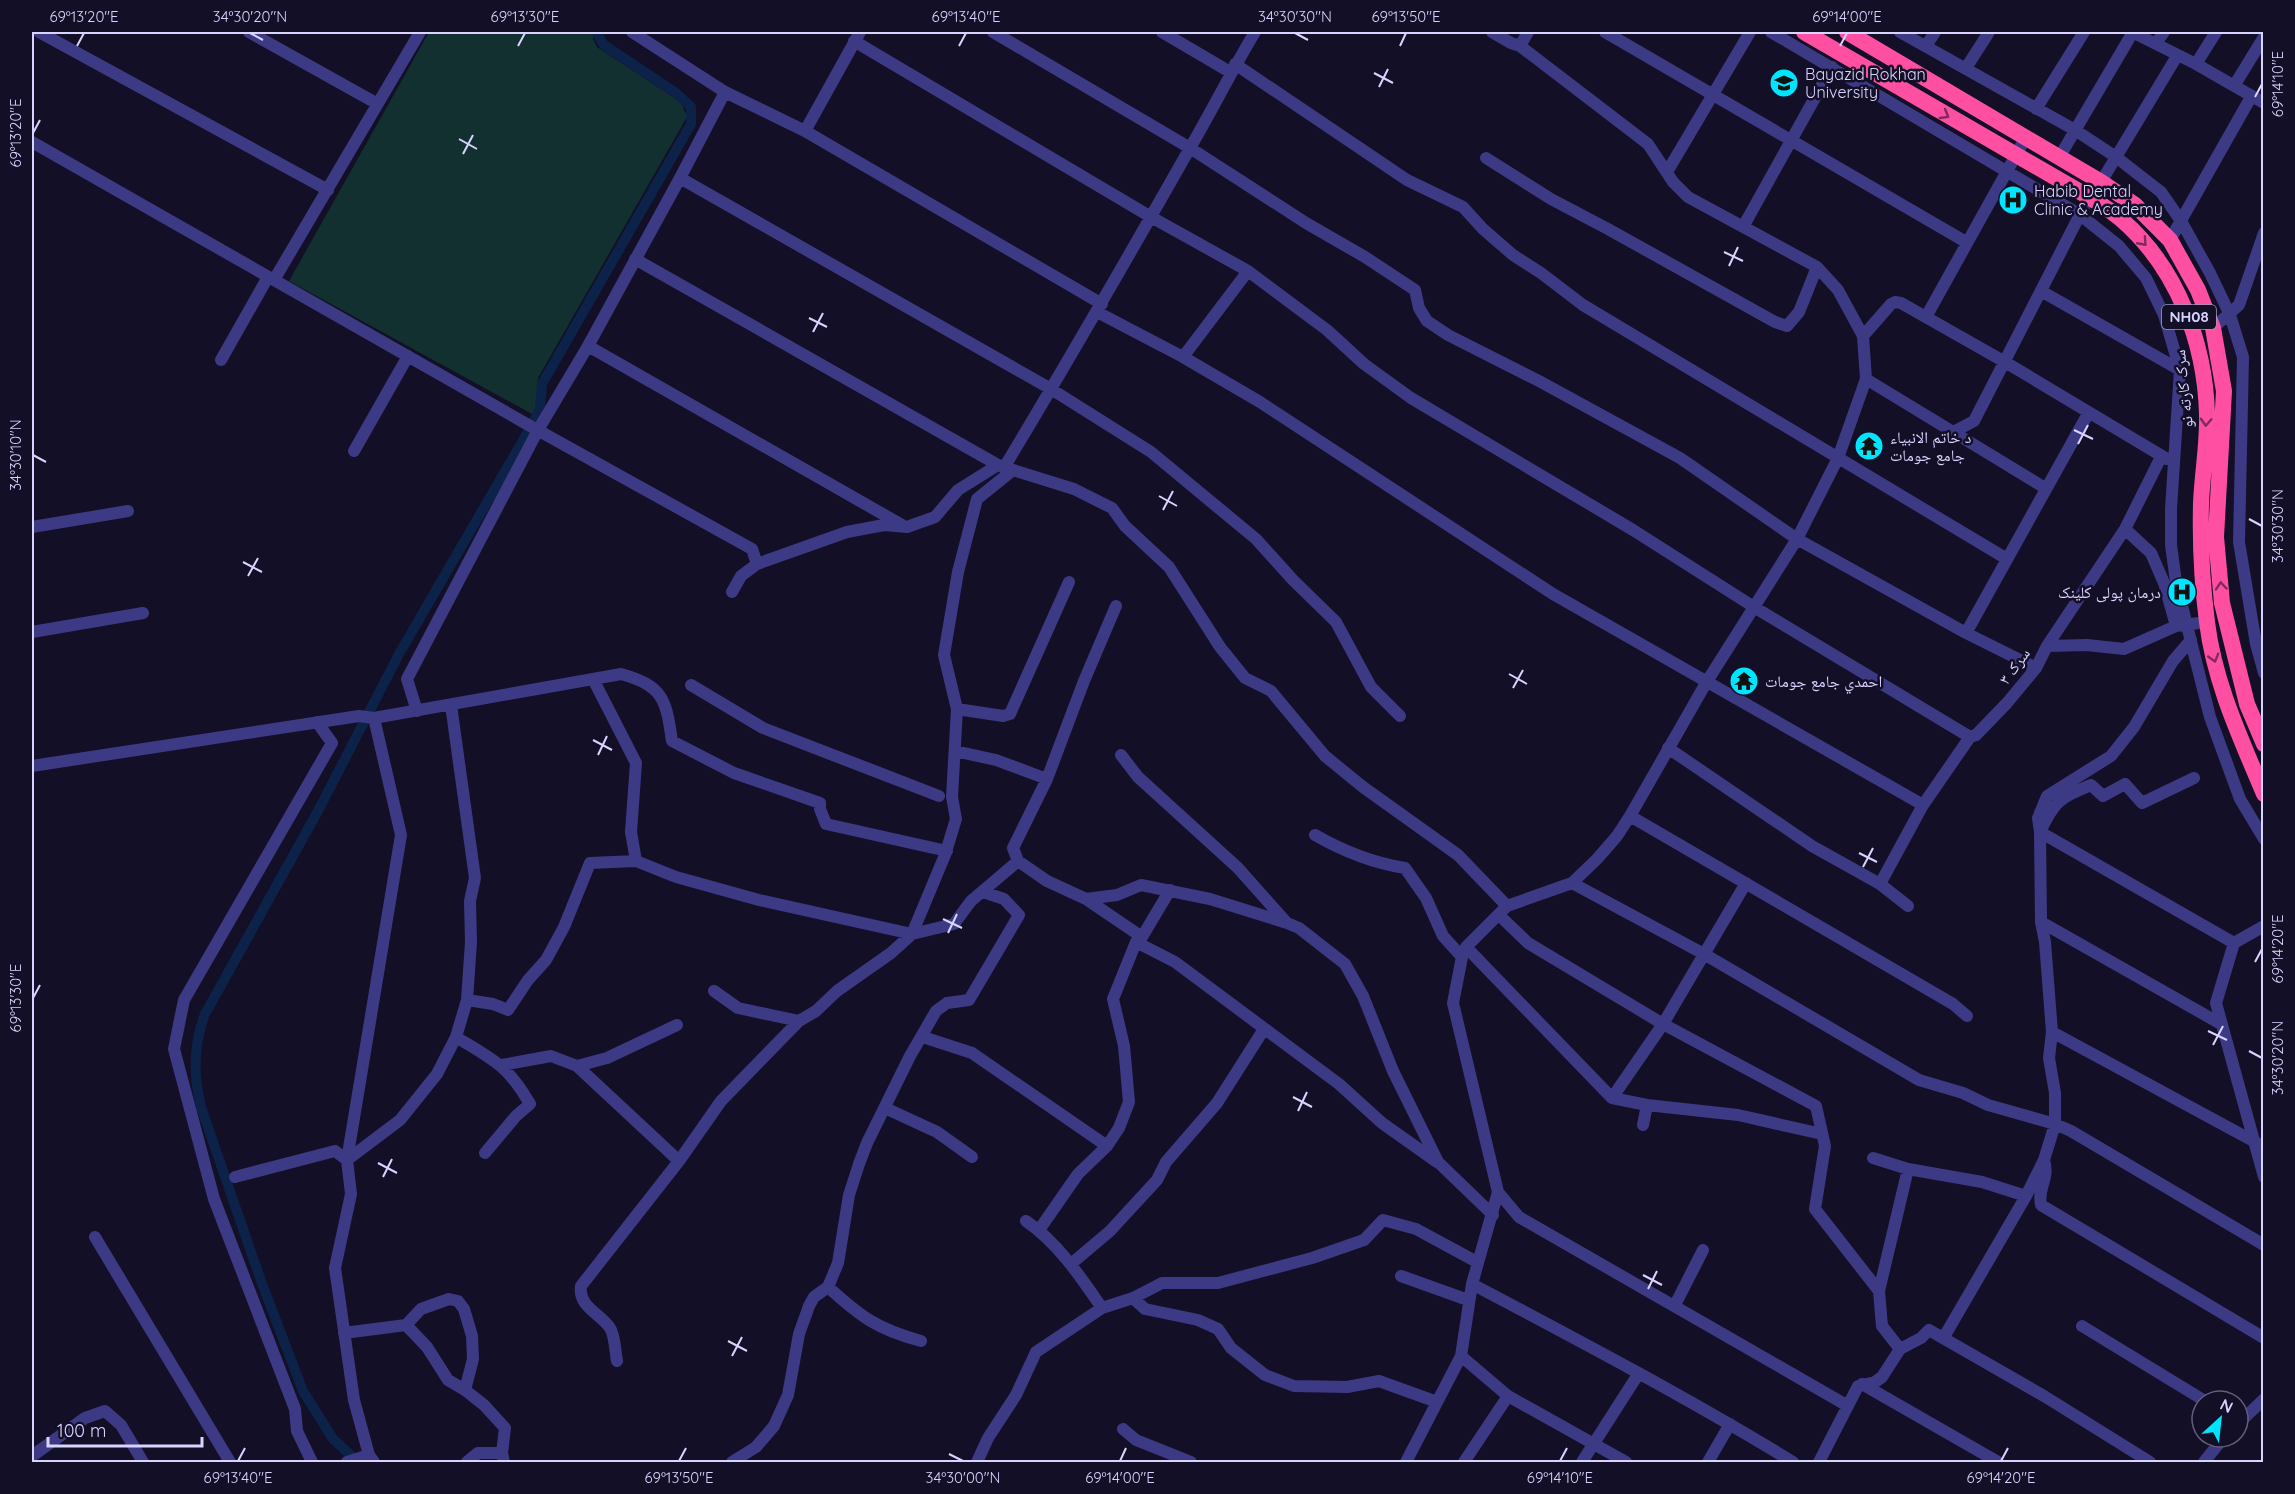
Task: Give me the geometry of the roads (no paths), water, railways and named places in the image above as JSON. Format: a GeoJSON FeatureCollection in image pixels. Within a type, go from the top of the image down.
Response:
{"type":"FeatureCollection","features":[{"type":"Feature","properties":{"kind":"highway","name":"سرک کارته نو"},"geometry":{"type":"LineString","coordinates":[[1804,32],[2089,197],[2121,219],[2161,263],[2191,322],[2201,360],[2207,415],[2201,506],[2202,565],[2210,644],[2230,711],[2264,794]]}},
{"type":"Feature","properties":{"kind":"highway","name":"NH08"},"geometry":{"type":"LineString","coordinates":[[1847,32],[2101,182],[2135,205],[2170,240],[2198,290],[2213,328],[2224,391],[2216,537],[2222,603],[2247,704],[2262,737]]}},
{"type":"Feature","properties":{"kind":"highway"},"geometry":{"type":"LineString","coordinates":[[2230,711],[2247,704]]}},
{"type":"Feature","properties":{"kind":"street"},"geometry":{"type":"LineString","coordinates":[[39,32],[328,190]]}},
{"type":"Feature","properties":{"kind":"street"},"geometry":{"type":"LineString","coordinates":[[249,32],[376,104]]}},
{"type":"Feature","properties":{"kind":"street"},"geometry":{"type":"LineString","coordinates":[[221,360],[328,190],[419,32]]}},
{"type":"Feature","properties":{"kind":"street"},"geometry":{"type":"LineString","coordinates":[[632,32],[725,92],[805,131],[1260,402],[1553,594],[1923,806]]}},
{"type":"Feature","properties":{"kind":"street"},"geometry":{"type":"LineString","coordinates":[[993,32],[1190,148],[1306,224],[1365,257],[1415,290],[1419,308],[1426,321],[1448,335],[1539,381],[1680,458],[1797,539],[1966,633],[2036,668]]}},
{"type":"Feature","properties":{"kind":"street"},"geometry":{"type":"LineString","coordinates":[[1162,32],[1233,68],[1407,180],[1463,207],[1483,229],[1513,255],[1583,305],[2007,559]]}},
{"type":"Feature","properties":{"kind":"street"},"geometry":{"type":"LineString","coordinates":[[617,1361],[611,1328],[584,1303],[580,1293],[581,1286],[679,1161],[721,1101],[799,1021],[816,1011],[837,991],[891,953],[912,934],[947,851],[956,819],[952,797],[957,709],[944,655],[958,572],[976,499],[1005,467],[1100,308],[1255,32]]}},
{"type":"Feature","properties":{"kind":"street"},"geometry":{"type":"LineString","coordinates":[[1406,1462],[1461,1356],[1468,1300],[1498,1192],[1453,1003],[1464,952],[1503,910],[1572,883],[1598,859],[1617,836],[1706,683],[1797,539],[1838,458],[1866,379],[1863,336],[1838,290],[1817,267],[1688,197],[1673,182],[1648,144],[1520,46],[1492,32]]}},
{"type":"Feature","properties":{"kind":"street"},"geometry":{"type":"LineString","coordinates":[[1520,46],[1528,32]]}},
{"type":"Feature","properties":{"kind":"street"},"geometry":{"type":"LineString","coordinates":[[1605,32],[1966,242]]}},
{"type":"Feature","properties":{"kind":"street"},"geometry":{"type":"LineString","coordinates":[[1667,172],[1750,32]]}},
{"type":"Feature","properties":{"kind":"street"},"geometry":{"type":"LineString","coordinates":[[1771,32],[2079,214],[2119,246],[2145,278],[2164,315],[2180,370],[2171,545],[2181,625]]}},
{"type":"Feature","properties":{"kind":"street"},"geometry":{"type":"LineString","coordinates":[[1899,32],[2075,130],[2116,157],[2161,192],[2211,273],[2230,315],[2243,357],[2239,542],[2256,644],[2264,673]]}},
{"type":"Feature","properties":{"kind":"street"},"geometry":{"type":"LineString","coordinates":[[1926,46],[1935,32]]}},
{"type":"Feature","properties":{"kind":"street"},"geometry":{"type":"LineString","coordinates":[[1966,68],[1989,32]]}},
{"type":"Feature","properties":{"kind":"street"},"geometry":{"type":"LineString","coordinates":[[2036,109],[2084,32]]}},
{"type":"Feature","properties":{"kind":"street"},"geometry":{"type":"LineString","coordinates":[[2060,156],[2132,32],[2196,64],[2264,103]]}},
{"type":"Feature","properties":{"kind":"street"},"geometry":{"type":"LineString","coordinates":[[2156,44],[2164,32]]}},
{"type":"Feature","properties":{"kind":"street"},"geometry":{"type":"LineString","coordinates":[[2196,64],[2216,32]]}},
{"type":"Feature","properties":{"kind":"street"},"geometry":{"type":"LineString","coordinates":[[805,131],[857,36],[1151,217],[1248,271],[1327,330],[1364,364],[1411,398],[1633,530],[1754,607],[1970,737]]}},
{"type":"Feature","properties":{"kind":"street"},"geometry":{"type":"LineString","coordinates":[[2234,86],[2264,37]]}},
{"type":"Feature","properties":{"kind":"street"},"geometry":{"type":"LineString","coordinates":[[2101,182],[2177,56]]}},
{"type":"Feature","properties":{"kind":"street"},"geometry":{"type":"LineString","coordinates":[[1743,227],[1832,67]]}},
{"type":"Feature","properties":{"kind":"street"},"geometry":{"type":"LineString","coordinates":[[417,711],[407,678],[532,427],[588,346],[725,92]]}},
{"type":"Feature","properties":{"kind":"street"},"geometry":{"type":"LineString","coordinates":[[2170,240],[2251,97]]}},
{"type":"Feature","properties":{"kind":"street"},"geometry":{"type":"LineString","coordinates":[[1926,317],[2026,137]]}},
{"type":"Feature","properties":{"kind":"street"},"geometry":{"type":"LineString","coordinates":[[32,142],[532,427],[752,549],[757,564]]}},
{"type":"Feature","properties":{"kind":"street"},"geometry":{"type":"LineString","coordinates":[[1486,158],[1551,199],[1775,322],[1787,326],[1798,312],[1817,267]]}},
{"type":"Feature","properties":{"kind":"street"},"geometry":{"type":"LineString","coordinates":[[680,178],[1051,389],[1151,452],[1256,539],[1335,622],[1371,687],[1400,716]]}},
{"type":"Feature","properties":{"kind":"street"},"geometry":{"type":"LineString","coordinates":[[1954,431],[1974,421],[2089,197]]}},
{"type":"Feature","properties":{"kind":"street"},"geometry":{"type":"LineString","coordinates":[[2213,328],[2239,305],[2264,233]]}},
{"type":"Feature","properties":{"kind":"street"},"geometry":{"type":"LineString","coordinates":[[635,259],[1005,467],[1074,489],[1112,508],[1125,526],[1169,567],[1220,647],[1245,678],[1271,691],[1325,756],[1458,855],[1528,943],[1663,1024],[1816,1106],[1825,1146],[1815,1209],[1879,1291]]}},
{"type":"Feature","properties":{"kind":"street"},"geometry":{"type":"LineString","coordinates":[[1183,357],[1248,271]]}},
{"type":"Feature","properties":{"kind":"street"},"geometry":{"type":"LineString","coordinates":[[2041,291],[2180,370]]}},
{"type":"Feature","properties":{"kind":"street"},"geometry":{"type":"LineString","coordinates":[[1863,336],[1895,302],[2005,362],[2174,463]]}},
{"type":"Feature","properties":{"kind":"street"},"geometry":{"type":"LineString","coordinates":[[588,346],[907,527]]}},
{"type":"Feature","properties":{"kind":"street"},"geometry":{"type":"LineString","coordinates":[[354,451],[408,356]]}},
{"type":"Feature","properties":{"kind":"street"},"geometry":{"type":"LineString","coordinates":[[1866,379],[2045,488]]}},
{"type":"Feature","properties":{"kind":"street"},"geometry":{"type":"LineString","coordinates":[[1966,633],[2089,412]]}},
{"type":"Feature","properties":{"kind":"street","name":"سرک ۳"},"geometry":{"type":"LineString","coordinates":[[1880,885],[1923,806],[1970,737],[1976,735],[2007,704],[2036,668],[2047,646],[2124,529],[2161,457]]}},
{"type":"Feature","properties":{"kind":"street"},"geometry":{"type":"LineString","coordinates":[[732,592],[741,576],[757,564],[847,532],[884,525],[907,527],[935,517],[957,490],[1005,467]]}},
{"type":"Feature","properties":{"kind":"street"},"geometry":{"type":"LineString","coordinates":[[32,527],[128,511]]}},
{"type":"Feature","properties":{"kind":"street"},"geometry":{"type":"LineString","coordinates":[[2124,529],[2151,553],[2181,625],[2191,640],[2210,717],[2236,789],[2264,839]]}},
{"type":"Feature","properties":{"kind":"street"},"geometry":{"type":"LineString","coordinates":[[957,709],[1004,716],[1010,714],[1069,582]]}},
{"type":"Feature","properties":{"kind":"street"},"geometry":{"type":"LineString","coordinates":[[1116,606],[1084,681],[1047,779],[1012,848],[1018,861],[1047,881],[1086,900],[1139,940],[1175,962],[1339,1084],[1382,1123],[1438,1162],[1493,1215]]}},
{"type":"Feature","properties":{"kind":"street"},"geometry":{"type":"LineString","coordinates":[[32,632],[143,613]]}},
{"type":"Feature","properties":{"kind":"street"},"geometry":{"type":"LineString","coordinates":[[2047,646],[2087,645],[2124,649],[2181,625],[2207,622]]}},
{"type":"Feature","properties":{"kind":"street"},"geometry":{"type":"LineString","coordinates":[[1944,1337],[2026,1196],[2044,1160],[2055,1124],[2055,1093],[2049,1058],[2052,1032],[2045,942],[2041,922],[2038,818],[2047,796],[2111,756],[2134,727],[2174,661],[2191,640]]}},
{"type":"Feature","properties":{"kind":"street"},"geometry":{"type":"LineString","coordinates":[[32,766],[359,716],[374,718],[621,674],[640,679],[652,686],[664,700],[672,741],[734,773],[820,803],[826,824],[947,851]]}},
{"type":"Feature","properties":{"kind":"street"},"geometry":{"type":"LineString","coordinates":[[593,678],[636,763],[631,832],[636,861]]}},
{"type":"Feature","properties":{"kind":"street"},"geometry":{"type":"LineString","coordinates":[[692,685],[763,728],[939,796]]}},
{"type":"Feature","properties":{"kind":"street"},"geometry":{"type":"LineString","coordinates":[[347,1160],[400,1120],[438,1074],[456,1037],[467,1000],[471,942],[470,901],[476,878],[451,705]]}},
{"type":"Feature","properties":{"kind":"street"},"geometry":{"type":"LineString","coordinates":[[362,1460],[335,1268],[351,1194],[347,1160],[401,835],[374,718]]}},
{"type":"Feature","properties":{"kind":"street"},"geometry":{"type":"LineString","coordinates":[[312,1462],[297,1431],[295,1409],[214,1199],[174,1049],[184,1000],[332,743],[317,722]]}},
{"type":"Feature","properties":{"kind":"street"},"geometry":{"type":"LineString","coordinates":[[1668,748],[1812,846],[1880,885],[1908,906]]}},
{"type":"Feature","properties":{"kind":"street"},"geometry":{"type":"LineString","coordinates":[[955,751],[996,760],[1047,779]]}},
{"type":"Feature","properties":{"kind":"street"},"geometry":{"type":"LineString","coordinates":[[1121,755],[1138,777],[1238,868],[1287,923]]}},
{"type":"Feature","properties":{"kind":"street"},"geometry":{"type":"LineString","coordinates":[[2040,832],[2053,806],[2064,797],[2091,785],[2104,796],[2125,784],[2142,803],[2194,778]]}},
{"type":"Feature","properties":{"kind":"street"},"geometry":{"type":"LineString","coordinates":[[1630,816],[1953,1004],[1967,1016]]}},
{"type":"Feature","properties":{"kind":"street"},"geometry":{"type":"LineString","coordinates":[[2040,832],[2234,943]]}},
{"type":"Feature","properties":{"kind":"street"},"geometry":{"type":"LineString","coordinates":[[1315,835],[1340,849],[1386,865],[1406,868],[1426,898],[1443,936],[1464,952],[1612,1098],[1647,1105],[1738,1115],[1822,1134]]}},
{"type":"Feature","properties":{"kind":"street"},"geometry":{"type":"LineString","coordinates":[[467,1000],[494,1004],[508,1010],[528,980],[546,960],[564,927],[590,863],[636,861],[676,877],[759,900],[912,934],[954,924],[971,901],[1018,861]]}},
{"type":"Feature","properties":{"kind":"street"},"geometry":{"type":"LineString","coordinates":[[1572,883],[1704,954],[1919,1080],[1963,1093],[1989,1106],[2055,1124],[2264,1245]]}},
{"type":"Feature","properties":{"kind":"street"},"geometry":{"type":"LineString","coordinates":[[1612,1098],[1663,1024],[1746,883]]}},
{"type":"Feature","properties":{"kind":"street"},"geometry":{"type":"LineString","coordinates":[[1086,900],[1117,895],[1141,885],[1210,899],[1299,928],[1345,964],[1363,996],[1393,1071],[1438,1162]]}},
{"type":"Feature","properties":{"kind":"street"},"geometry":{"type":"LineString","coordinates":[[1039,1230],[1078,1174],[1107,1146],[1119,1128],[1129,1102],[1124,1047],[1113,999],[1139,940],[1170,890]]}},
{"type":"Feature","properties":{"kind":"street"},"geometry":{"type":"LineString","coordinates":[[732,1462],[756,1447],[774,1426],[788,1395],[799,1335],[809,1306],[814,1297],[828,1287],[838,1263],[852,1184],[867,1143],[910,1056],[936,1011],[947,1003],[969,1000],[1019,915],[1004,899],[984,892]]}},
{"type":"Feature","properties":{"kind":"street"},"geometry":{"type":"LineString","coordinates":[[2041,922],[2221,1024]]}},
{"type":"Feature","properties":{"kind":"street"},"geometry":{"type":"LineString","coordinates":[[2264,926],[2234,943],[2216,1004],[2259,1144],[2264,1177]]}},
{"type":"Feature","properties":{"kind":"street"},"geometry":{"type":"LineString","coordinates":[[714,991],[738,1008],[799,1021]]}},
{"type":"Feature","properties":{"kind":"street"},"geometry":{"type":"LineString","coordinates":[[577,1066],[607,1058],[677,1025]]}},
{"type":"Feature","properties":{"kind":"street"},"geometry":{"type":"LineString","coordinates":[[1071,1264],[1110,1231],[1157,1180],[1166,1162],[1216,1103],[1264,1029]]}},
{"type":"Feature","properties":{"kind":"street"},"geometry":{"type":"LineString","coordinates":[[2052,1032],[2259,1144]]}},
{"type":"Feature","properties":{"kind":"street"},"geometry":{"type":"LineString","coordinates":[[456,1037],[502,1065],[515,1079],[530,1104],[516,1116],[485,1153]]}},
{"type":"Feature","properties":{"kind":"street"},"geometry":{"type":"LineString","coordinates":[[922,1038],[972,1053],[1107,1146]]}},
{"type":"Feature","properties":{"kind":"street"},"geometry":{"type":"LineString","coordinates":[[502,1065],[551,1056],[577,1066],[679,1161]]}},
{"type":"Feature","properties":{"kind":"street"},"geometry":{"type":"LineString","coordinates":[[1643,1125],[1647,1105]]}},
{"type":"Feature","properties":{"kind":"street"},"geometry":{"type":"LineString","coordinates":[[885,1108],[937,1132],[972,1157]]}},
{"type":"Feature","properties":{"kind":"street"},"geometry":{"type":"LineString","coordinates":[[235,1177],[335,1151],[347,1160]]}},
{"type":"Feature","properties":{"kind":"street"},"geometry":{"type":"LineString","coordinates":[[1874,1158],[1908,1169],[1982,1182],[2026,1196]]}},
{"type":"Feature","properties":{"kind":"street"},"geometry":{"type":"LineString","coordinates":[[2044,1160],[2047,1172],[2039,1196],[2041,1204],[2264,1338]]}},
{"type":"Feature","properties":{"kind":"street"},"geometry":{"type":"LineString","coordinates":[[1900,1349],[1882,1326],[1879,1291],[1908,1169]]}},
{"type":"Feature","properties":{"kind":"street"},"geometry":{"type":"LineString","coordinates":[[1498,1192],[1519,1217],[1848,1406]]}},
{"type":"Feature","properties":{"kind":"street"},"geometry":{"type":"LineString","coordinates":[[977,1462],[988,1438],[1016,1395],[1036,1352],[1102,1308],[1133,1299],[1162,1283],[1218,1283],[1312,1257],[1364,1240],[1383,1220],[1416,1229],[1477,1262]]}},
{"type":"Feature","properties":{"kind":"street"},"geometry":{"type":"LineString","coordinates":[[1026,1221],[1039,1230],[1071,1264],[1102,1308]]}},
{"type":"Feature","properties":{"kind":"street"},"geometry":{"type":"LineString","coordinates":[[95,1237],[230,1462]]}},
{"type":"Feature","properties":{"kind":"street"},"geometry":{"type":"LineString","coordinates":[[1675,1305],[1704,1250]]}},
{"type":"Feature","properties":{"kind":"street"},"geometry":{"type":"LineString","coordinates":[[1401,1276],[1468,1300]]}},
{"type":"Feature","properties":{"kind":"street"},"geometry":{"type":"LineString","coordinates":[[1472,1284],[1639,1373],[1793,1462]]}},
{"type":"Feature","properties":{"kind":"street"},"geometry":{"type":"LineString","coordinates":[[828,1287],[861,1316],[893,1334],[921,1341]]}},
{"type":"Feature","properties":{"kind":"street"},"geometry":{"type":"LineString","coordinates":[[344,1333],[405,1325],[421,1309],[449,1299],[458,1301],[464,1309],[472,1336],[473,1359],[465,1390]]}},
{"type":"Feature","properties":{"kind":"street"},"geometry":{"type":"LineString","coordinates":[[1133,1299],[1145,1309],[1198,1320],[1218,1329],[1231,1348],[1265,1375],[1294,1386],[1347,1387],[1379,1381],[1437,1402]]}},
{"type":"Feature","properties":{"kind":"street"},"geometry":{"type":"LineString","coordinates":[[405,1325],[427,1347],[448,1380],[484,1405],[505,1428],[503,1458],[478,1453],[467,1462]]}},
{"type":"Feature","properties":{"kind":"street"},"geometry":{"type":"LineString","coordinates":[[2082,1326],[2190,1392]]}},
{"type":"Feature","properties":{"kind":"street"},"geometry":{"type":"LineString","coordinates":[[1824,1461],[1858,1386],[1875,1382],[1882,1377],[1900,1349],[1921,1338],[1929,1330],[2044,1396],[2150,1462]]}},
{"type":"Feature","properties":{"kind":"street"},"geometry":{"type":"LineString","coordinates":[[1461,1356],[1508,1396],[1626,1462]]}},
{"type":"Feature","properties":{"kind":"street"},"geometry":{"type":"LineString","coordinates":[[1582,1462],[1639,1373]]}},
{"type":"Feature","properties":{"kind":"street"},"geometry":{"type":"LineString","coordinates":[[1862,1384],[1998,1462]]}},
{"type":"Feature","properties":{"kind":"street"},"geometry":{"type":"LineString","coordinates":[[1464,1462],[1508,1396]]}},
{"type":"Feature","properties":{"kind":"street"},"geometry":{"type":"LineString","coordinates":[[2250,1412],[2264,1399]]}},
{"type":"Feature","properties":{"kind":"street"},"geometry":{"type":"LineString","coordinates":[[32,1456],[85,1418],[105,1411],[121,1425],[143,1462]]}},
{"type":"Feature","properties":{"kind":"street"},"geometry":{"type":"LineString","coordinates":[[1708,1462],[1730,1424]]}},
{"type":"Feature","properties":{"kind":"street"},"geometry":{"type":"LineString","coordinates":[[1123,1429],[1136,1440],[1191,1462]]}},
{"type":"Feature","properties":{"kind":"street"},"geometry":{"type":"LineString","coordinates":[[2204,1462],[2214,1449]]}},
{"type":"Feature","properties":{"kind":"waterway"},"geometry":{"type":"LineString","coordinates":[[358,1462],[333,1439],[303,1391],[261,1281],[201,1107],[196,1072],[198,1037],[205,1014],[318,811],[399,654],[533,423],[540,409],[542,384],[691,124],[691,107],[676,93],[604,45],[598,35],[599,32]]}},
{"type":"Feature","properties":{"kind":"place","name":"Bayazid Rokhan University"},"geometry":{"type":"Point","coordinates":[1784,83]}},
{"type":"Feature","properties":{"kind":"place","name":"Habib Dental Clinic & Academy"},"geometry":{"type":"Point","coordinates":[2013,200]}},
{"type":"Feature","properties":{"kind":"place","name":"د خاتم الانبیاء جامع جومات"},"geometry":{"type":"Point","coordinates":[1869,446]}},
{"type":"Feature","properties":{"kind":"place","name":"درمان پولی کلینک"},"geometry":{"type":"Point","coordinates":[2182,592]}},
{"type":"Feature","properties":{"kind":"place","name":"احمدي جامع جومات"},"geometry":{"type":"Point","coordinates":[1744,681]}}]}
